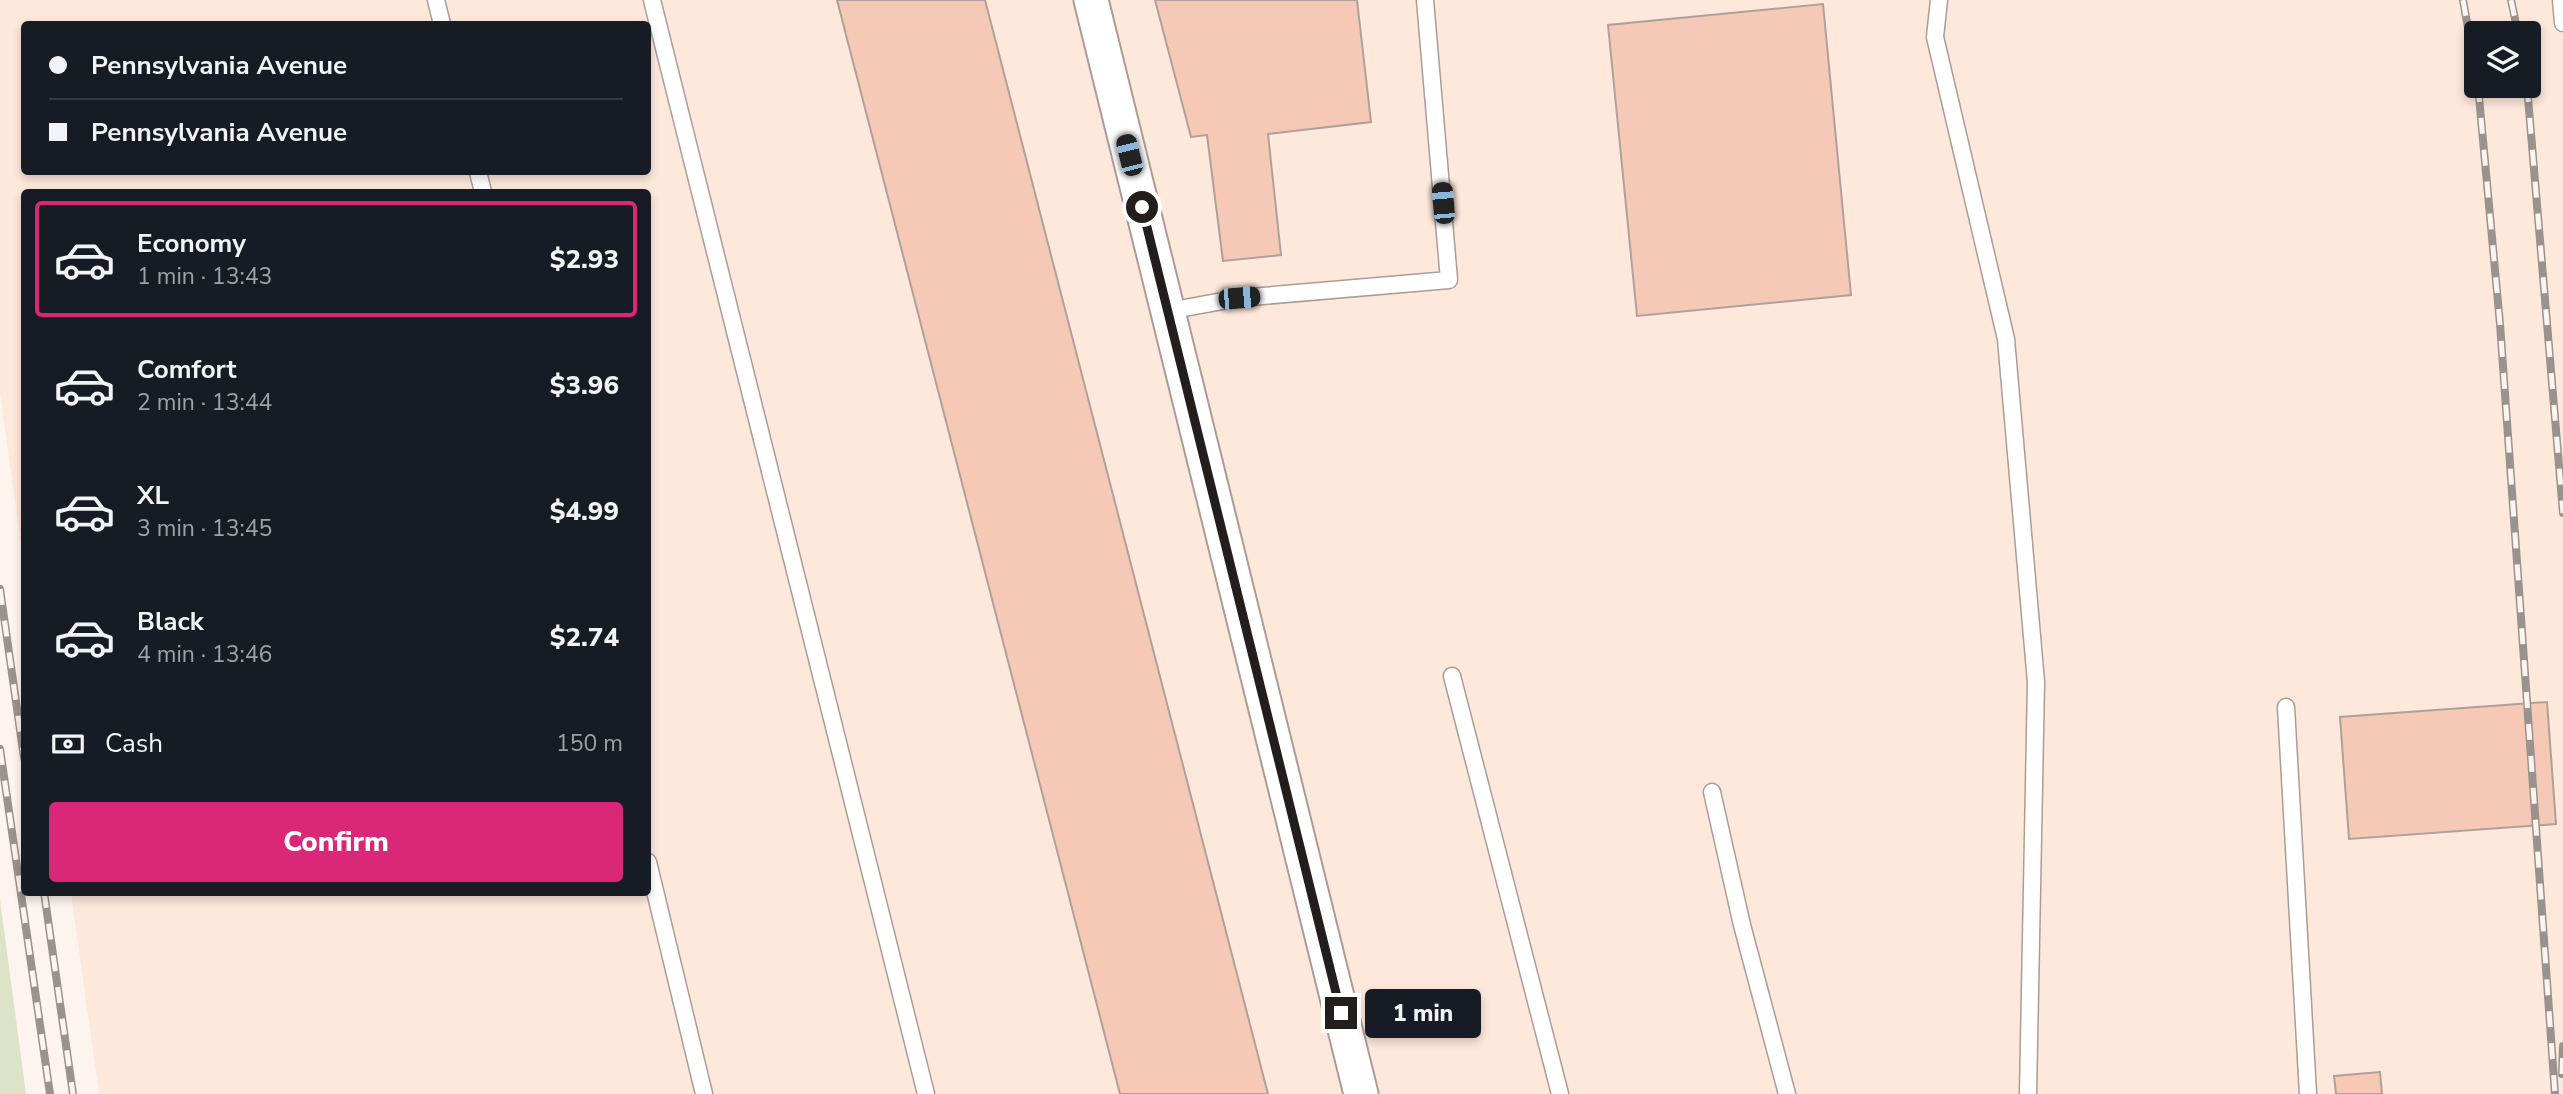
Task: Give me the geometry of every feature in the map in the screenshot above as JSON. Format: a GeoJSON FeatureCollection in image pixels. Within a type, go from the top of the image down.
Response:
{"type":"FeatureCollection","features":[{"type":"Feature","properties":{"kind":"street"},"geometry":{"type":"LineString","coordinates":[[1091,0],[1361,1094]]}},
{"type":"Feature","properties":{"kind":"lane"},"geometry":{"type":"LineString","coordinates":[[436,0],[441,21]]}},
{"type":"Feature","properties":{"kind":"lane"},"geometry":{"type":"LineString","coordinates":[[652,0],[926,1094]]}},
{"type":"Feature","properties":{"kind":"lane"},"geometry":{"type":"LineString","coordinates":[[1168,311],[1239,298],[1449,280],[1425,0]]}},
{"type":"Feature","properties":{"kind":"lane"},"geometry":{"type":"LineString","coordinates":[[1939,0],[1935,37],[2006,340],[2036,682],[2028,1094]]}},
{"type":"Feature","properties":{"kind":"lane"},"geometry":{"type":"LineString","coordinates":[[2561,0],[2563,23]]}},
{"type":"Feature","properties":{"kind":"lane"},"geometry":{"type":"LineString","coordinates":[[1452,676],[1560,1094]]}},
{"type":"Feature","properties":{"kind":"lane"},"geometry":{"type":"LineString","coordinates":[[2286,707],[2308,1094]]}},
{"type":"Feature","properties":{"kind":"lane"},"geometry":{"type":"LineString","coordinates":[[1712,793],[1742,925],[1787,1094]]}},
{"type":"Feature","properties":{"kind":"lane"},"geometry":{"type":"LineString","coordinates":[[651,874],[704,1094]]}},
{"type":"Feature","properties":{"kind":"shaded area"},"geometry":{"type":"Polygon","coordinates":[[[0,0],[2563,0],[2563,1094],[99,1094],[71,896],[651,896],[651,189],[21,189],[21,544],[0,393],[0,0]]]}},
{"type":"Feature","properties":{"kind":"green space"},"geometry":{"type":"Polygon","coordinates":[[[0,900],[26,1094],[0,1094],[0,900]]]}},
{"type":"Feature","properties":{"kind":"building"},"geometry":{"type":"Polygon","coordinates":[[[837,0],[985,0],[1268,1094],[1120,1094],[837,0]]]}},
{"type":"Feature","properties":{"kind":"building"},"geometry":{"type":"Polygon","coordinates":[[[1155,0],[1357,0],[1371,122],[1268,134],[1281,255],[1223,261],[1207,135],[1191,137],[1155,0]]]}},
{"type":"Feature","properties":{"kind":"building"},"geometry":{"type":"Polygon","coordinates":[[[1823,4],[1851,295],[1637,316],[1608,25],[1823,4]]]}},
{"type":"Feature","properties":{"kind":"building"},"geometry":{"type":"Polygon","coordinates":[[[2547,702],[2556,824],[2349,839],[2340,717],[2547,702]]]}},
{"type":"Feature","properties":{"kind":"building"},"geometry":{"type":"Polygon","coordinates":[[[2380,1072],[2382,1094],[2336,1094],[2334,1076],[2380,1072]]]}},
{"type":"Feature","properties":{"kind":"railway"},"geometry":{"type":"LineString","coordinates":[[2463,0],[2467,21]]}},
{"type":"Feature","properties":{"kind":"railway"},"geometry":{"type":"LineString","coordinates":[[2511,0],[2515,21]]}},
{"type":"Feature","properties":{"kind":"railway"},"geometry":{"type":"LineString","coordinates":[[2479,98],[2500,324],[2555,1094]]}},
{"type":"Feature","properties":{"kind":"railway"},"geometry":{"type":"LineString","coordinates":[[2528,98],[2563,513]]}},
{"type":"Feature","properties":{"kind":"railway"},"geometry":{"type":"LineString","coordinates":[[0,589],[21,737]]}},
{"type":"Feature","properties":{"kind":"railway"},"geometry":{"type":"LineString","coordinates":[[0,749],[21,894]]}},
{"type":"Feature","properties":{"kind":"railway"},"geometry":{"type":"LineString","coordinates":[[21,896],[50,1094]]}},
{"type":"Feature","properties":{"kind":"railway"},"geometry":{"type":"LineString","coordinates":[[45,896],[73,1094]]}},
{"type":"Feature","properties":{"kind":"railway"},"geometry":{"type":"LineString","coordinates":[[2562,1074],[2563,1046]]}},
{"type":"Feature","properties":{"kind":"route"},"geometry":{"type":"LineString","coordinates":[[1142,207],[1341,1013]]}}]}
